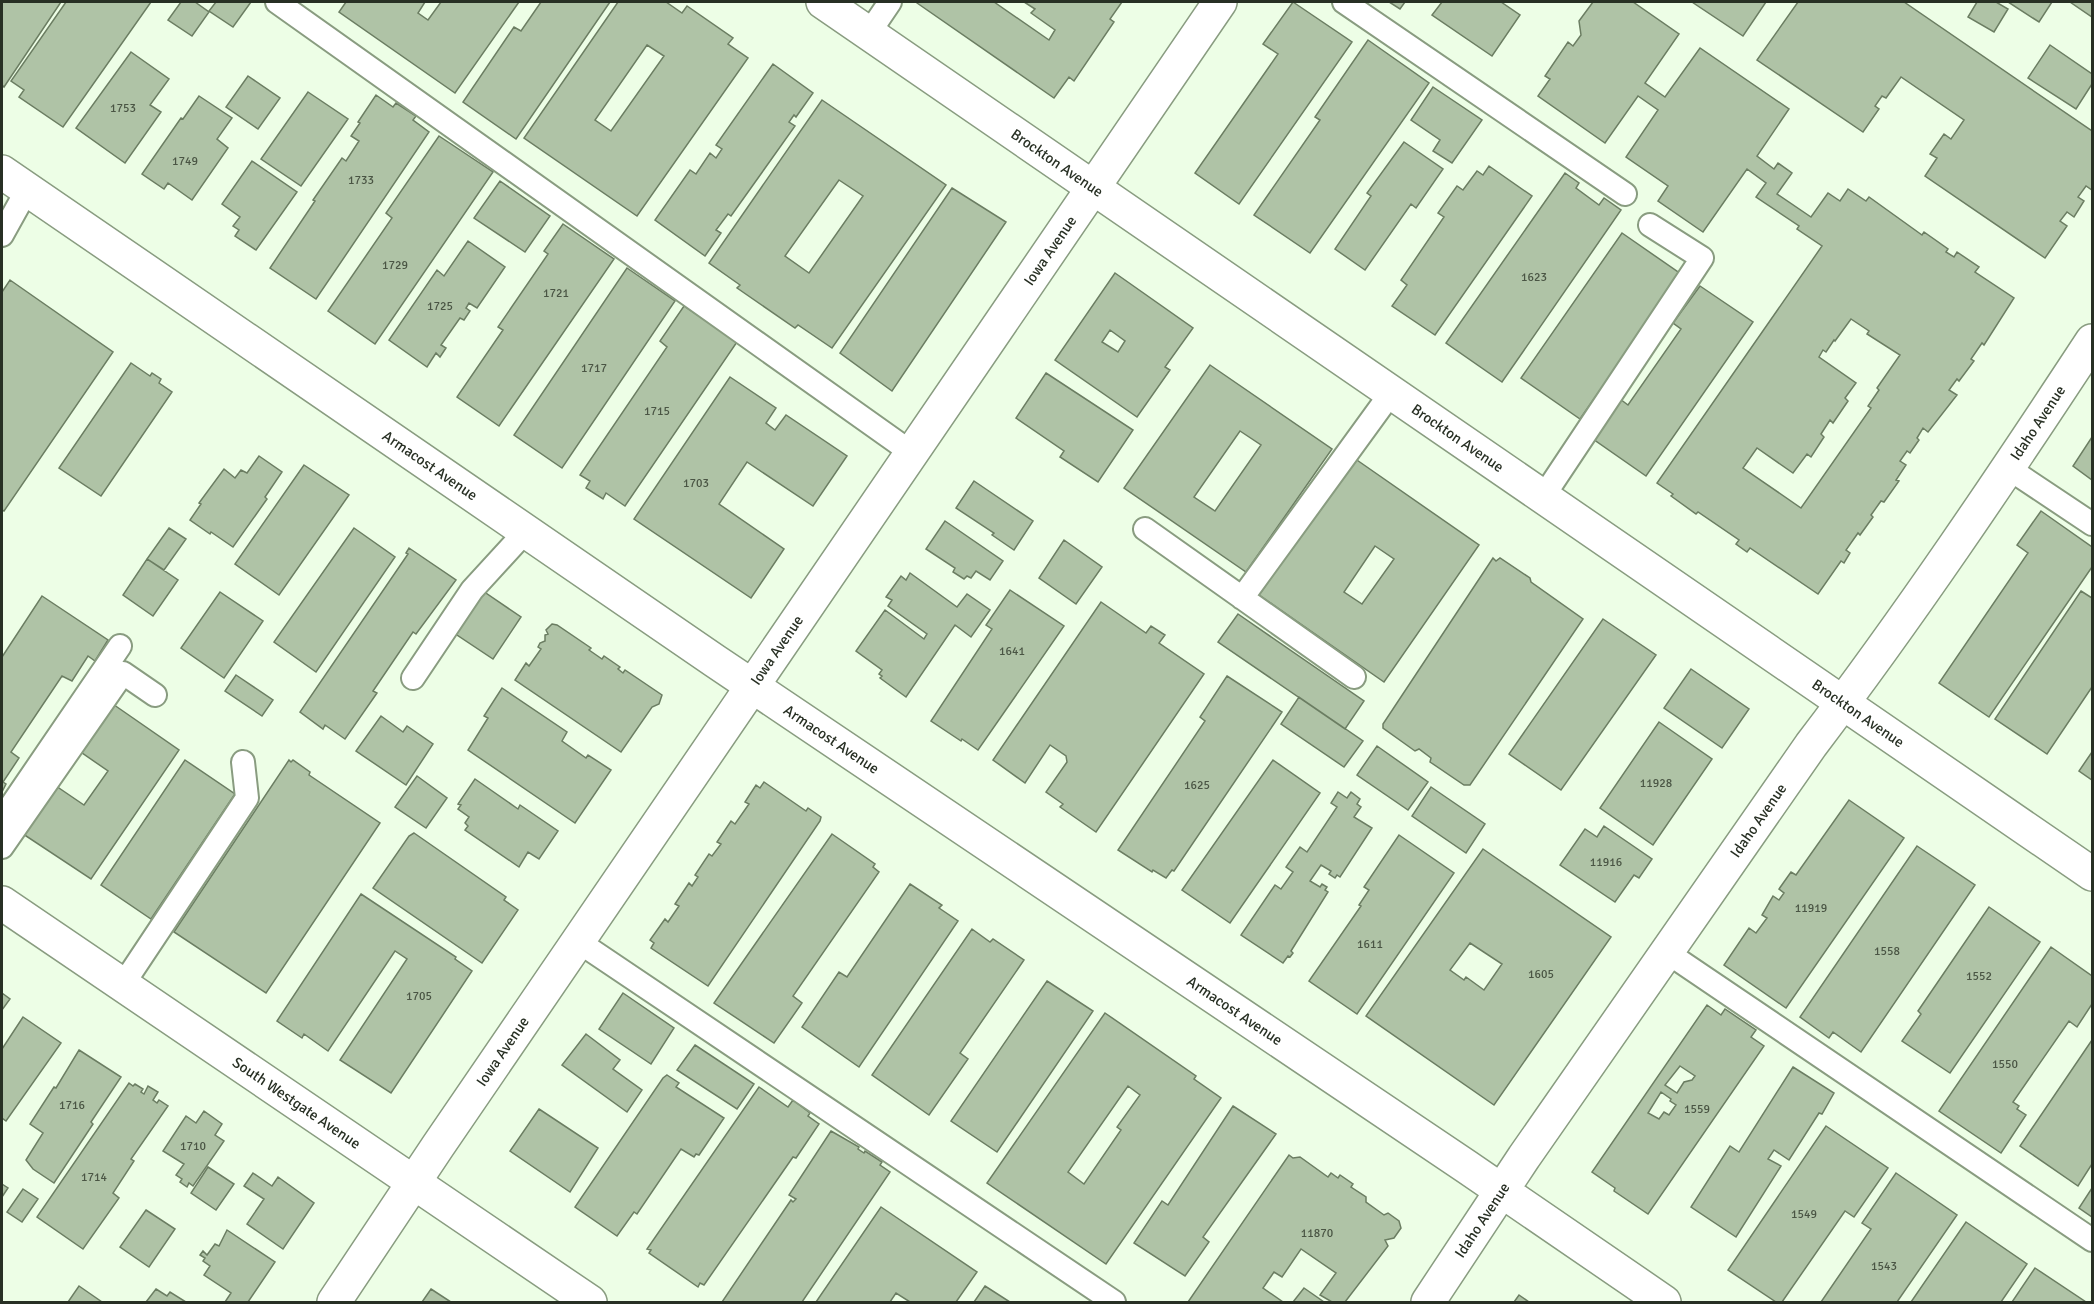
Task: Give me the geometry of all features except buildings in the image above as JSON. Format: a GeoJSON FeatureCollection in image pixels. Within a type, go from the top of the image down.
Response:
{"type":"FeatureCollection","features":[{"type":"Feature","properties":{"kind":"street","name":"Brockton Avenue"},"geometry":{"type":"LineString","coordinates":[[824,2],[2092,874]]}},
{"type":"Feature","properties":{"kind":"street","name":"Iowa Avenue"},"geometry":{"type":"LineString","coordinates":[[334,1302],[415,1185],[438,1146],[1220,2]]}},
{"type":"Feature","properties":{"kind":"street","name":"Armacost Avenue"},"geometry":{"type":"LineString","coordinates":[[14,181],[753,687],[1664,1302]]}},
{"type":"Feature","properties":{"kind":"street","name":"Idaho Avenue"},"geometry":{"type":"LineString","coordinates":[[1428,1302],[1501,1190],[1811,745],[2008,468],[2092,341]]}},
{"type":"Feature","properties":{"kind":"street","name":"South Westgate Avenue"},"geometry":{"type":"LineString","coordinates":[[2,903],[590,1302]]}},
{"type":"Feature","properties":{"kind":"lane"},"geometry":{"type":"LineString","coordinates":[[277,2],[912,453]]}},
{"type":"Feature","properties":{"kind":"lane"},"geometry":{"type":"LineString","coordinates":[[869,33],[890,2]]}},
{"type":"Feature","properties":{"kind":"lane"},"geometry":{"type":"LineString","coordinates":[[1344,2],[1625,194]]}},
{"type":"Feature","properties":{"kind":"lane"},"geometry":{"type":"LineString","coordinates":[[2,235],[14,181]]}},
{"type":"Feature","properties":{"kind":"lane"},"geometry":{"type":"LineString","coordinates":[[1543,497],[1702,258],[1650,225]]}},
{"type":"Feature","properties":{"kind":"lane"},"geometry":{"type":"LineString","coordinates":[[1242,598],[1391,393]]}},
{"type":"Feature","properties":{"kind":"lane"},"geometry":{"type":"LineString","coordinates":[[2008,468],[2092,524]]}},
{"type":"Feature","properties":{"kind":"lane"},"geometry":{"type":"LineString","coordinates":[[1145,529],[1354,677]]}},
{"type":"Feature","properties":{"kind":"lane"},"geometry":{"type":"LineString","coordinates":[[413,678],[472,590],[526,531]]}},
{"type":"Feature","properties":{"kind":"lane"},"geometry":{"type":"LineString","coordinates":[[2,819],[120,646]]}},
{"type":"Feature","properties":{"kind":"lane"},"geometry":{"type":"LineString","coordinates":[[2,847],[123,673],[154,695]]}},
{"type":"Feature","properties":{"kind":"lane"},"geometry":{"type":"LineString","coordinates":[[122,986],[247,798],[243,762]]}},
{"type":"Feature","properties":{"kind":"lane"},"geometry":{"type":"LineString","coordinates":[[579,942],[1114,1302]]}},
{"type":"Feature","properties":{"kind":"lane"},"geometry":{"type":"LineString","coordinates":[[1668,953],[2092,1240]]}}]}
